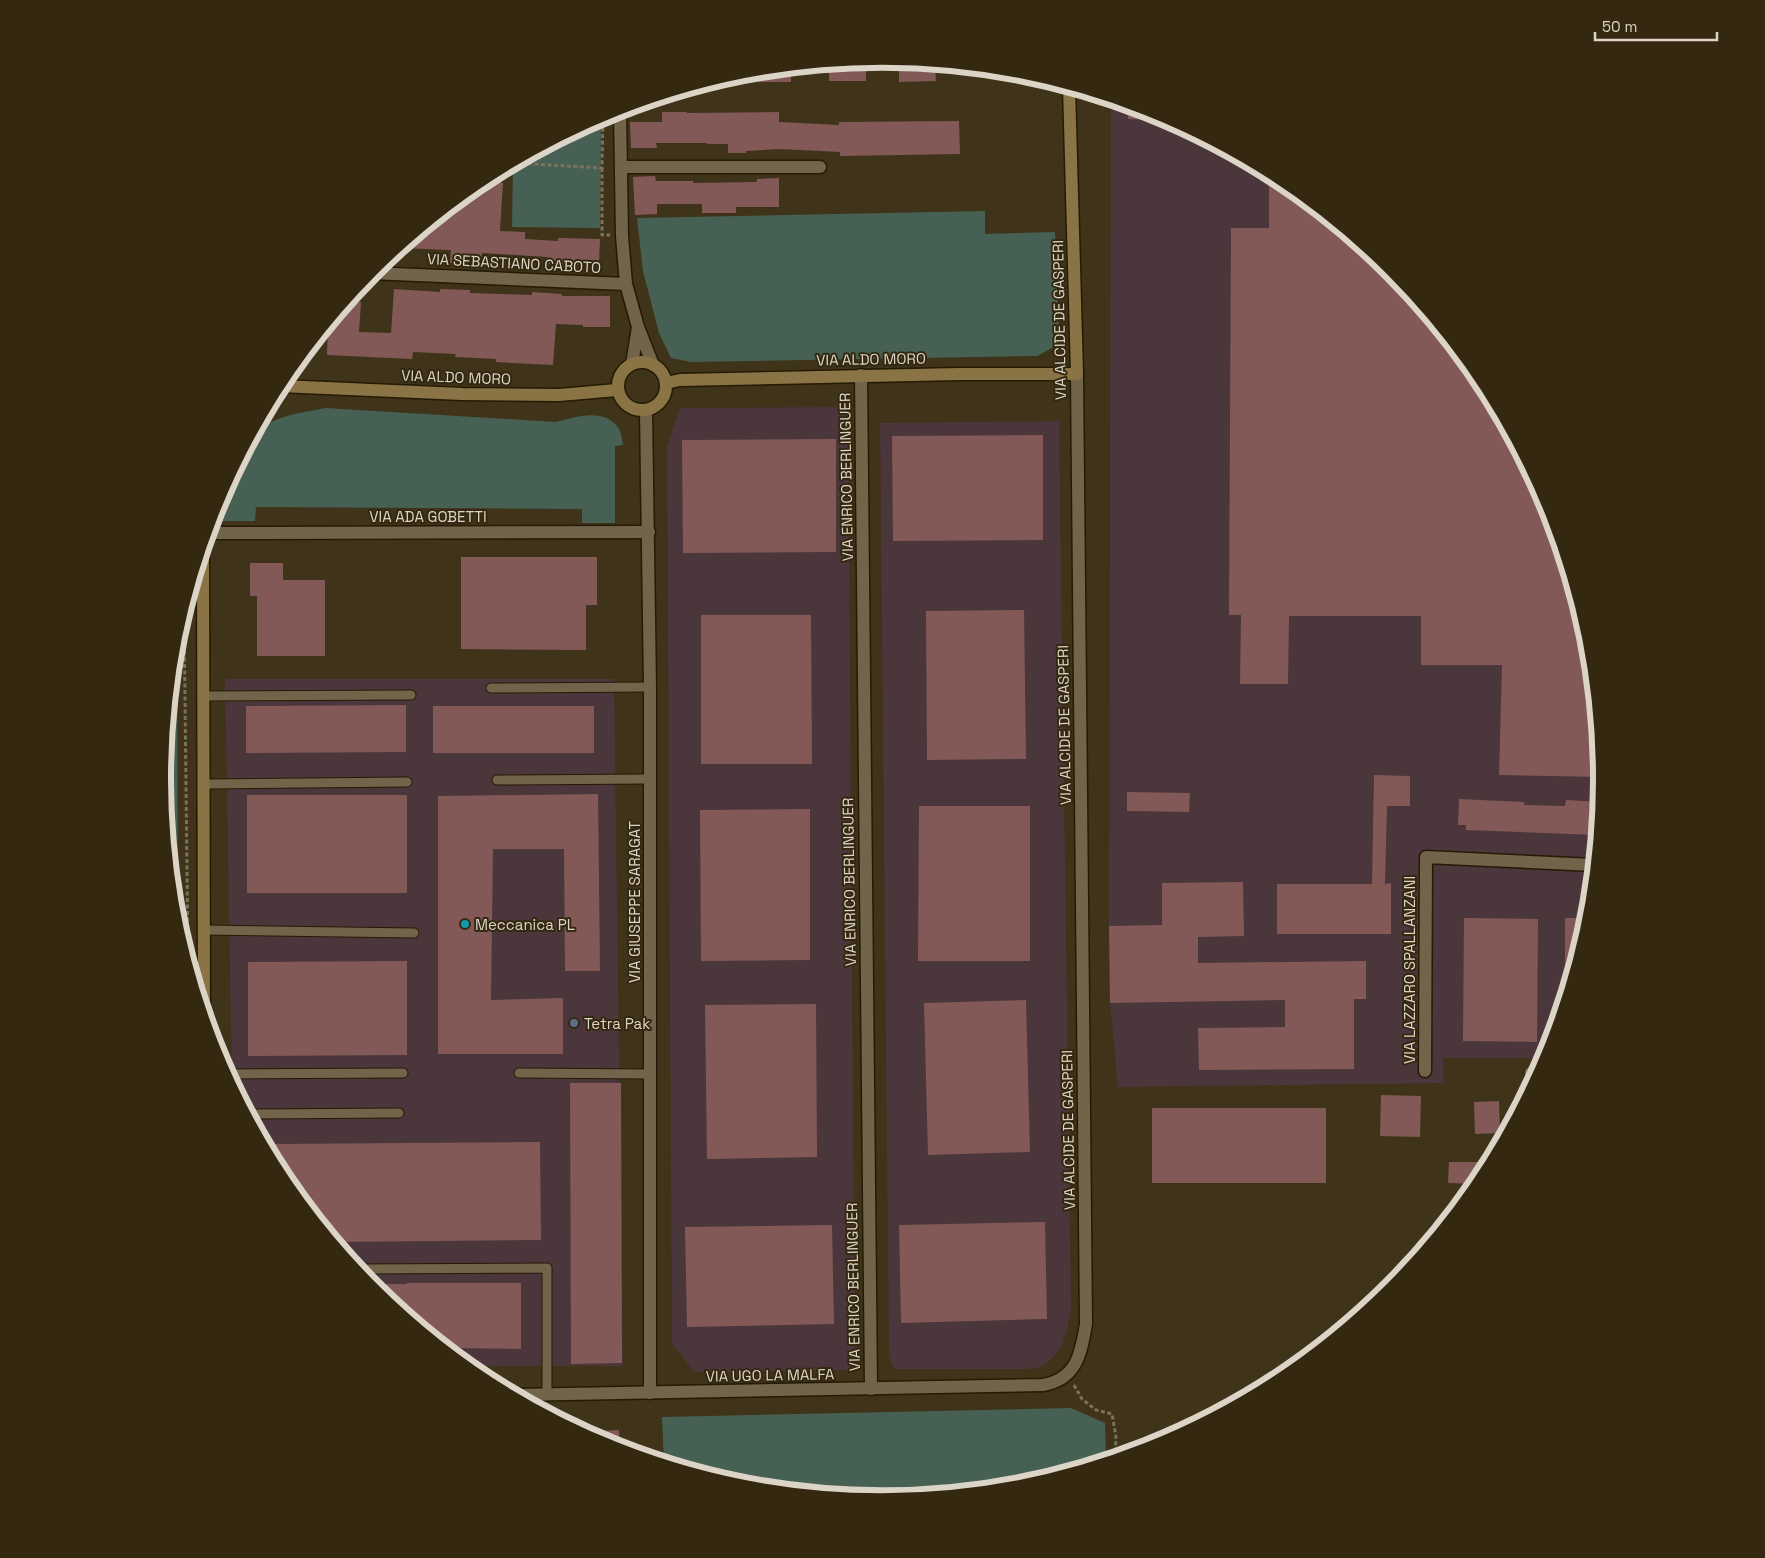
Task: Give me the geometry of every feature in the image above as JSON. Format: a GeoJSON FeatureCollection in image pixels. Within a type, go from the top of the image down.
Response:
{"type":"FeatureCollection","features":[{"type":"Feature","properties":{"kind":"street","name":"VIA ALCIDE DE GASPERI"},"geometry":{"type":"LineString","coordinates":[[1070,93],[1077,374],[1086,1324],[1077,1362]]}},
{"type":"Feature","properties":{"kind":"street"},"geometry":{"type":"LineString","coordinates":[[620,118],[622,236],[626,284],[638,327],[653,365]]}},
{"type":"Feature","properties":{"kind":"street"},"geometry":{"type":"LineString","coordinates":[[622,167],[820,167]]}},
{"type":"Feature","properties":{"kind":"street","name":"VIA SEBASTIANO CABOTO"},"geometry":{"type":"LineString","coordinates":[[382,273],[626,284]]}},
{"type":"Feature","properties":{"kind":"street"},"geometry":{"type":"LineString","coordinates":[[632,364],[638,327]]}},
{"type":"Feature","properties":{"kind":"street"},"geometry":{"type":"LineString","coordinates":[[646,362],[653,365],[664,376],[666,382],[666,390],[659,404],[646,410],[638,411],[624,404],[617,390],[620,374],[632,364],[646,362]]}},
{"type":"Feature","properties":{"kind":"street","name":"VIA ALDO MORO"},"geometry":{"type":"LineString","coordinates":[[666,382],[861,375],[1077,374]]}},
{"type":"Feature","properties":{"kind":"street","name":"VIA ENRICO BERLINGUER"},"geometry":{"type":"LineString","coordinates":[[861,375],[871,1389]]}},
{"type":"Feature","properties":{"kind":"street","name":"VIA ALDO MORO"},"geometry":{"type":"LineString","coordinates":[[290,386],[511,395],[559,395],[617,390]]}},
{"type":"Feature","properties":{"kind":"street","name":"VIA GIUSEPPE SARAGAT"},"geometry":{"type":"LineString","coordinates":[[646,410],[650,686],[650,1393]]}},
{"type":"Feature","properties":{"kind":"street","name":"VIA ADA GOBETTI"},"geometry":{"type":"LineString","coordinates":[[215,534],[649,532]]}},
{"type":"Feature","properties":{"kind":"street"},"geometry":{"type":"LineString","coordinates":[[203,569],[204,992]]}},
{"type":"Feature","properties":{"kind":"street","name":"VIA LAZZARO SPALLANZANI"},"geometry":{"type":"LineString","coordinates":[[1425,1072],[1426,857],[1589,865]]}},
{"type":"Feature","properties":{"kind":"street","name":"VIA UGO LA MALFA"},"geometry":{"type":"LineString","coordinates":[[527,1395],[1043,1385],[1056,1383],[1077,1362]]}},
{"type":"Feature","properties":{"kind":"lane"},"geometry":{"type":"LineString","coordinates":[[491,688],[650,686]]}},
{"type":"Feature","properties":{"kind":"lane"},"geometry":{"type":"LineString","coordinates":[[203,696],[411,695]]}},
{"type":"Feature","properties":{"kind":"lane"},"geometry":{"type":"LineString","coordinates":[[497,780],[650,779]]}},
{"type":"Feature","properties":{"kind":"lane"},"geometry":{"type":"LineString","coordinates":[[204,784],[407,782]]}},
{"type":"Feature","properties":{"kind":"lane"},"geometry":{"type":"LineString","coordinates":[[204,930],[414,933]]}},
{"type":"Feature","properties":{"kind":"lane"},"geometry":{"type":"LineString","coordinates":[[235,1074],[403,1073]]}},
{"type":"Feature","properties":{"kind":"lane"},"geometry":{"type":"LineString","coordinates":[[519,1073],[650,1074]]}},
{"type":"Feature","properties":{"kind":"lane"},"geometry":{"type":"LineString","coordinates":[[255,1114],[399,1113]]}},
{"type":"Feature","properties":{"kind":"lane"},"geometry":{"type":"LineString","coordinates":[[367,1269],[547,1268],[547,1395]]}},
{"type":"Feature","properties":{"kind":"path"},"geometry":{"type":"LineString","coordinates":[[603,125],[602,235],[622,236]]}},
{"type":"Feature","properties":{"kind":"path"},"geometry":{"type":"LineString","coordinates":[[526,164],[602,168]]}},
{"type":"Feature","properties":{"kind":"path"},"geometry":{"type":"LineString","coordinates":[[184,644],[188,930]]}},
{"type":"Feature","properties":{"kind":"path"},"geometry":{"type":"LineString","coordinates":[[1068,1373],[1082,1399],[1096,1410],[1112,1414],[1116,1437],[1115,1451]]}},
{"type":"Feature","properties":{"kind":"shaded area"},"geometry":{"type":"Polygon","coordinates":[[[1111,105],[1197,141],[1278,187],[1352,244],[1386,276],[1447,346],[1499,423],[1521,464],[1556,550],[1570,595],[1588,686],[1594,779],[1588,872],[1580,918],[1570,963],[1556,1008],[1537,1058],[1443,1058],[1443,1083],[1118,1087],[1110,1003],[1111,105]]]}},
{"type":"Feature","properties":{"kind":"shaded area"},"geometry":{"type":"Polygon","coordinates":[[[848,407],[855,1370],[694,1372],[672,1344],[667,446],[680,408],[848,407]]]}},
{"type":"Feature","properties":{"kind":"shaded area"},"geometry":{"type":"Polygon","coordinates":[[[1059,421],[1071,1308],[1068,1327],[1062,1346],[1053,1358],[1041,1367],[1028,1369],[894,1369],[889,1355],[880,423],[1059,421]]]}},
{"type":"Feature","properties":{"kind":"shaded area"},"geometry":{"type":"Polygon","coordinates":[[[225,679],[614,679],[623,1366],[480,1366],[449,1343],[413,1314],[379,1282],[318,1212],[266,1135],[232,1066],[225,679]]]}},
{"type":"Feature","properties":{"kind":"green space"},"geometry":{"type":"Polygon","coordinates":[[[601,126],[600,228],[512,227],[513,171],[568,141],[601,126]]]}},
{"type":"Feature","properties":{"kind":"green space"},"geometry":{"type":"Polygon","coordinates":[[[985,211],[985,234],[1055,232],[1059,336],[1052,348],[1037,356],[691,362],[671,358],[659,333],[643,271],[637,218],[985,211]]]}},
{"type":"Feature","properties":{"kind":"green space"},"geometry":{"type":"Polygon","coordinates":[[[326,408],[556,422],[588,415],[604,417],[611,420],[618,428],[623,445],[615,446],[615,523],[582,523],[582,509],[256,507],[255,521],[220,521],[244,464],[264,426],[284,417],[326,408]]]}},
{"type":"Feature","properties":{"kind":"green space"},"geometry":{"type":"Polygon","coordinates":[[[177,685],[178,877],[171,779],[177,685]]]}},
{"type":"Feature","properties":{"kind":"green space"},"geometry":{"type":"Polygon","coordinates":[[[1071,1408],[1105,1423],[1106,1455],[1021,1477],[975,1484],[929,1489],[836,1489],[744,1477],[664,1456],[662,1417],[1071,1408]]]}},
{"type":"Feature","properties":{"kind":"building"},"geometry":{"type":"Polygon","coordinates":[[[866,68],[866,81],[829,81],[829,70],[866,68]]]}},
{"type":"Feature","properties":{"kind":"building"},"geometry":{"type":"Polygon","coordinates":[[[899,68],[935,70],[936,81],[899,82],[899,68]]]}},
{"type":"Feature","properties":{"kind":"building"},"geometry":{"type":"Polygon","coordinates":[[[791,74],[791,82],[740,82],[744,81],[791,74]]]}},
{"type":"Feature","properties":{"kind":"building"},"geometry":{"type":"Polygon","coordinates":[[[662,112],[779,112],[779,122],[839,125],[839,122],[959,121],[960,154],[840,156],[840,152],[779,149],[728,153],[728,144],[707,143],[656,143],[657,148],[631,148],[630,122],[662,122],[662,112]]]}},
{"type":"Feature","properties":{"kind":"building"},"geometry":{"type":"Polygon","coordinates":[[[1129,112],[1149,120],[1128,119],[1129,112]]]}},
{"type":"Feature","properties":{"kind":"building"},"geometry":{"type":"Polygon","coordinates":[[[655,176],[656,181],[693,181],[693,183],[757,182],[757,179],[779,178],[779,207],[736,207],[736,213],[702,213],[702,204],[657,204],[657,214],[635,215],[633,177],[655,176]]]}},
{"type":"Feature","properties":{"kind":"building"},"geometry":{"type":"Polygon","coordinates":[[[495,182],[503,183],[500,231],[525,232],[525,239],[558,241],[558,238],[600,239],[599,263],[579,263],[579,265],[546,264],[547,257],[482,253],[481,261],[466,260],[466,264],[450,263],[451,250],[408,248],[449,215],[495,182]]]}},
{"type":"Feature","properties":{"kind":"building"},"geometry":{"type":"Polygon","coordinates":[[[1269,182],[1316,215],[1352,244],[1386,276],[1447,346],[1499,423],[1521,464],[1540,507],[1570,595],[1588,686],[1594,777],[1499,775],[1502,665],[1421,665],[1421,616],[1289,616],[1288,684],[1240,684],[1241,615],[1229,615],[1231,228],[1269,228],[1269,182]]]}},
{"type":"Feature","properties":{"kind":"building"},"geometry":{"type":"Polygon","coordinates":[[[394,289],[440,292],[440,289],[470,290],[470,293],[532,295],[532,292],[562,294],[562,296],[610,296],[610,327],[556,324],[553,365],[496,362],[496,359],[455,357],[456,354],[413,352],[412,359],[327,355],[328,334],[356,302],[361,302],[359,332],[391,333],[394,289]]]}},
{"type":"Feature","properties":{"kind":"building"},"geometry":{"type":"Polygon","coordinates":[[[1043,435],[1043,540],[893,541],[892,436],[1043,435]]]}},
{"type":"Feature","properties":{"kind":"building"},"geometry":{"type":"Polygon","coordinates":[[[836,439],[836,552],[683,553],[682,440],[836,439]]]}},
{"type":"Feature","properties":{"kind":"building"},"geometry":{"type":"Polygon","coordinates":[[[461,557],[597,557],[597,605],[586,605],[586,650],[461,649],[461,557]]]}},
{"type":"Feature","properties":{"kind":"building"},"geometry":{"type":"Polygon","coordinates":[[[250,563],[283,563],[283,580],[325,580],[325,656],[257,656],[257,596],[250,596],[250,563]]]}},
{"type":"Feature","properties":{"kind":"building"},"geometry":{"type":"Polygon","coordinates":[[[1024,610],[1026,759],[927,760],[926,611],[1024,610]]]}},
{"type":"Feature","properties":{"kind":"building"},"geometry":{"type":"Polygon","coordinates":[[[701,615],[811,615],[812,764],[701,764],[701,615]]]}},
{"type":"Feature","properties":{"kind":"building"},"geometry":{"type":"Polygon","coordinates":[[[406,705],[406,752],[246,753],[246,706],[406,705]]]}},
{"type":"Feature","properties":{"kind":"building"},"geometry":{"type":"Polygon","coordinates":[[[433,706],[594,706],[594,753],[433,753],[433,706]]]}},
{"type":"Feature","properties":{"kind":"building"},"geometry":{"type":"Polygon","coordinates":[[[1374,775],[1410,776],[1410,806],[1387,806],[1385,884],[1391,883],[1391,934],[1277,934],[1277,884],[1372,884],[1374,775]]]}},
{"type":"Feature","properties":{"kind":"building"},"geometry":{"type":"Polygon","coordinates":[[[1127,792],[1190,793],[1189,812],[1127,811],[1127,792]]]}},
{"type":"Feature","properties":{"kind":"building","name":"Meccanica PL"},"geometry":{"type":"Polygon","coordinates":[[[598,794],[600,971],[565,971],[564,849],[493,849],[491,1000],[563,998],[563,1054],[438,1054],[438,796],[598,794]]]}},
{"type":"Feature","properties":{"kind":"building"},"geometry":{"type":"Polygon","coordinates":[[[247,795],[407,795],[407,893],[247,893],[247,795]]]}},
{"type":"Feature","properties":{"kind":"building"},"geometry":{"type":"Polygon","coordinates":[[[1459,799],[1524,802],[1524,805],[1565,806],[1566,800],[1593,802],[1591,835],[1466,830],[1466,825],[1458,825],[1459,799]]]}},
{"type":"Feature","properties":{"kind":"building"},"geometry":{"type":"Polygon","coordinates":[[[919,806],[1030,806],[1030,961],[918,961],[919,806]]]}},
{"type":"Feature","properties":{"kind":"building"},"geometry":{"type":"Polygon","coordinates":[[[810,809],[810,960],[701,961],[700,810],[810,809]]]}},
{"type":"Feature","properties":{"kind":"building"},"geometry":{"type":"Polygon","coordinates":[[[1243,882],[1244,936],[1198,937],[1198,963],[1366,961],[1366,999],[1354,999],[1354,1069],[1199,1070],[1198,1028],[1285,1027],[1285,1000],[1110,1003],[1109,926],[1162,925],[1162,883],[1243,882]]]}},
{"type":"Feature","properties":{"kind":"building"},"geometry":{"type":"Polygon","coordinates":[[[1464,918],[1538,919],[1537,1042],[1463,1041],[1464,918]]]}},
{"type":"Feature","properties":{"kind":"building"},"geometry":{"type":"Polygon","coordinates":[[[1565,918],[1580,918],[1570,963],[1565,979],[1565,918]]]}},
{"type":"Feature","properties":{"kind":"building"},"geometry":{"type":"Polygon","coordinates":[[[407,961],[407,1055],[248,1056],[248,962],[407,961]]]}},
{"type":"Feature","properties":{"kind":"building"},"geometry":{"type":"Polygon","coordinates":[[[1026,1000],[1030,1152],[928,1155],[924,1003],[1026,1000]]]}},
{"type":"Feature","properties":{"kind":"building"},"geometry":{"type":"Polygon","coordinates":[[[816,1004],[817,1157],[707,1159],[705,1005],[816,1004]]]}},
{"type":"Feature","properties":{"kind":"building"},"geometry":{"type":"Polygon","coordinates":[[[570,1083],[621,1083],[622,1363],[571,1364],[570,1083]]]}},
{"type":"Feature","properties":{"kind":"building"},"geometry":{"type":"Polygon","coordinates":[[[1381,1095],[1421,1096],[1420,1137],[1380,1136],[1381,1095]]]}},
{"type":"Feature","properties":{"kind":"building"},"geometry":{"type":"Polygon","coordinates":[[[1499,1101],[1500,1133],[1475,1134],[1474,1102],[1499,1101]]]}},
{"type":"Feature","properties":{"kind":"building"},"geometry":{"type":"Polygon","coordinates":[[[1152,1108],[1326,1108],[1326,1183],[1152,1183],[1152,1108]]]}},
{"type":"Feature","properties":{"kind":"building"},"geometry":{"type":"Polygon","coordinates":[[[540,1142],[541,1240],[343,1242],[318,1212],[291,1174],[274,1147],[274,1144],[540,1142]]]}},
{"type":"Feature","properties":{"kind":"building"},"geometry":{"type":"Polygon","coordinates":[[[1449,1162],[1477,1162],[1477,1170],[1467,1184],[1448,1183],[1449,1162]]]}},
{"type":"Feature","properties":{"kind":"building"},"geometry":{"type":"Polygon","coordinates":[[[1045,1222],[1047,1319],[901,1323],[899,1225],[1045,1222]]]}},
{"type":"Feature","properties":{"kind":"building"},"geometry":{"type":"Polygon","coordinates":[[[832,1225],[834,1324],[687,1327],[685,1227],[832,1225]]]}},
{"type":"Feature","properties":{"kind":"building"},"geometry":{"type":"Polygon","coordinates":[[[521,1283],[521,1349],[456,1348],[413,1314],[381,1284],[521,1283]]]}},
{"type":"Feature","properties":{"kind":"building"},"geometry":{"type":"Polygon","coordinates":[[[619,1430],[620,1440],[610,1436],[599,1431],[619,1430]]]}},
{"type":"Feature","properties":{"kind":"place","name":"Meccanica PL"},"geometry":{"type":"Point","coordinates":[465,924]}},
{"type":"Feature","properties":{"kind":"place","name":"Tetra Pak"},"geometry":{"type":"Point","coordinates":[574,1023]}}]}
